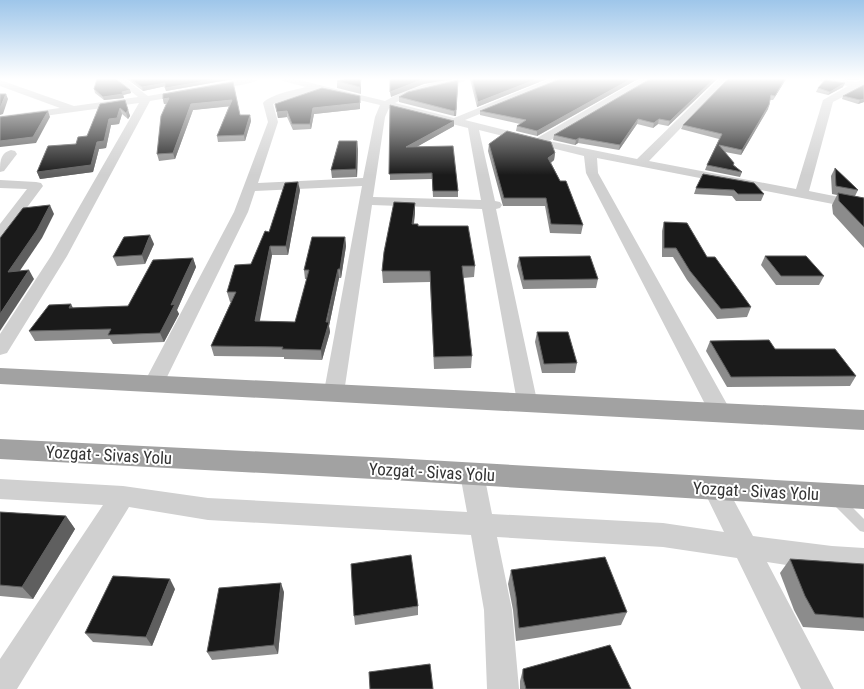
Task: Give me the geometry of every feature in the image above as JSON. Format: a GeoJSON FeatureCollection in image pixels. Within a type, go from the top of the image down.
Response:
{"type":"FeatureCollection","features":[{"type":"Feature","properties":{"kind":"highway"},"geometry":{"type":"LineString","coordinates":[[0,376],[864,420]]}},
{"type":"Feature","properties":{"kind":"highway","name":"Yozgat - Sivas Yolu"},"geometry":{"type":"LineString","coordinates":[[0,449],[472,474],[864,498]]}},
{"type":"Feature","properties":{"kind":"street"},"geometry":{"type":"LineString","coordinates":[[0,119],[57,111]]}},
{"type":"Feature","properties":{"kind":"street"},"geometry":{"type":"LineString","coordinates":[[0,349],[60,256],[139,111]]}},
{"type":"Feature","properties":{"kind":"street"},"geometry":{"type":"LineString","coordinates":[[156,379],[241,212],[273,122],[270,111]]}},
{"type":"Feature","properties":{"kind":"street"},"geometry":{"type":"LineString","coordinates":[[336,386],[380,117],[383,111]]}},
{"type":"Feature","properties":{"kind":"street"},"geometry":{"type":"LineString","coordinates":[[415,111],[590,153],[864,206]]}},
{"type":"Feature","properties":{"kind":"street"},"geometry":{"type":"LineString","coordinates":[[455,121],[478,111]]}},
{"type":"Feature","properties":{"kind":"street"},"geometry":{"type":"LineString","coordinates":[[540,142],[591,111]]}},
{"type":"Feature","properties":{"kind":"street"},"geometry":{"type":"LineString","coordinates":[[640,163],[691,111]]}},
{"type":"Feature","properties":{"kind":"street"},"geometry":{"type":"LineString","coordinates":[[801,195],[825,111]]}},
{"type":"Feature","properties":{"kind":"street"},"geometry":{"type":"LineString","coordinates":[[473,126],[492,205],[526,396]]}},
{"type":"Feature","properties":{"kind":"street"},"geometry":{"type":"LineString","coordinates":[[590,153],[592,173],[717,406]]}},
{"type":"Feature","properties":{"kind":"street"},"geometry":{"type":"LineString","coordinates":[[0,168],[11,154]]}},
{"type":"Feature","properties":{"kind":"street"},"geometry":{"type":"LineString","coordinates":[[250,187],[369,182]]}},
{"type":"Feature","properties":{"kind":"street"},"geometry":{"type":"LineString","coordinates":[[0,184],[36,186],[0,234]]}},
{"type":"Feature","properties":{"kind":"street"},"geometry":{"type":"LineString","coordinates":[[366,200],[492,205]]}},
{"type":"Feature","properties":{"kind":"street"},"geometry":{"type":"LineString","coordinates":[[0,373],[336,386],[864,414]]}},
{"type":"Feature","properties":{"kind":"street"},"geometry":{"type":"LineString","coordinates":[[472,474],[498,610],[503,689]]}},
{"type":"Feature","properties":{"kind":"street"},"geometry":{"type":"LineString","coordinates":[[0,489],[123,496],[208,509],[663,535],[832,559],[864,561]]}},
{"type":"Feature","properties":{"kind":"street"},"geometry":{"type":"LineString","coordinates":[[715,489],[818,689]]}},
{"type":"Feature","properties":{"kind":"street"},"geometry":{"type":"LineString","coordinates":[[0,688],[123,496]]}},
{"type":"Feature","properties":{"kind":"lane"},"geometry":{"type":"LineString","coordinates":[[832,496],[864,527]]}},
{"type":"Feature","properties":{"kind":"building"},"geometry":{"type":"Polygon","coordinates":[[[48,111],[33,137],[0,141],[0,117],[48,111]]]}},
{"type":"Feature","properties":{"kind":"building"},"geometry":{"type":"Polygon","coordinates":[[[97,111],[119,111],[117,118],[109,119],[104,141],[97,142],[91,165],[37,172],[48,146],[76,144],[78,137],[87,136],[97,111]]]}},
{"type":"Feature","properties":{"kind":"building"},"geometry":{"type":"Polygon","coordinates":[[[163,111],[188,111],[173,153],[157,154],[161,116],[163,111]]]}},
{"type":"Feature","properties":{"kind":"building"},"geometry":{"type":"Polygon","coordinates":[[[227,111],[239,111],[240,115],[250,115],[244,135],[217,136],[227,111]]]}},
{"type":"Feature","properties":{"kind":"building"},"geometry":{"type":"Polygon","coordinates":[[[287,111],[312,111],[310,124],[292,124],[287,111]]]}},
{"type":"Feature","properties":{"kind":"building"},"geometry":{"type":"Polygon","coordinates":[[[390,111],[415,111],[454,121],[406,147],[453,146],[458,191],[433,191],[432,173],[389,174],[390,111]]]}},
{"type":"Feature","properties":{"kind":"building"},"geometry":{"type":"Polygon","coordinates":[[[481,111],[573,111],[537,131],[517,126],[526,120],[481,111]]]}},
{"type":"Feature","properties":{"kind":"building"},"geometry":{"type":"Polygon","coordinates":[[[595,111],[680,111],[670,121],[659,119],[654,123],[638,119],[620,145],[579,138],[576,140],[554,135],[595,111]]]}},
{"type":"Feature","properties":{"kind":"building"},"geometry":{"type":"Polygon","coordinates":[[[697,111],[765,111],[742,150],[719,145],[734,163],[733,165],[742,172],[707,165],[722,134],[683,125],[697,111]]]}},
{"type":"Feature","properties":{"kind":"building"},"geometry":{"type":"Polygon","coordinates":[[[507,131],[551,142],[555,153],[548,158],[560,181],[566,181],[583,225],[551,224],[546,198],[504,198],[489,144],[507,131]]]}},
{"type":"Feature","properties":{"kind":"building"},"geometry":{"type":"Polygon","coordinates":[[[339,141],[357,141],[356,169],[331,170],[339,141]]]}},
{"type":"Feature","properties":{"kind":"building"},"geometry":{"type":"Polygon","coordinates":[[[835,168],[858,190],[836,186],[835,168]]]}},
{"type":"Feature","properties":{"kind":"building"},"geometry":{"type":"Polygon","coordinates":[[[703,174],[754,183],[764,194],[738,194],[734,190],[696,188],[703,174]]]}},
{"type":"Feature","properties":{"kind":"building"},"geometry":{"type":"Polygon","coordinates":[[[298,182],[286,246],[270,246],[255,321],[295,322],[309,270],[304,270],[312,237],[345,237],[340,269],[338,269],[326,322],[329,322],[321,350],[282,349],[283,347],[211,346],[236,292],[227,292],[235,265],[251,264],[265,231],[269,232],[285,183],[298,182]]]}},
{"type":"Feature","properties":{"kind":"building"},"geometry":{"type":"Polygon","coordinates":[[[838,193],[864,198],[864,227],[839,201],[838,193]]]}},
{"type":"Feature","properties":{"kind":"building"},"geometry":{"type":"Polygon","coordinates":[[[394,202],[415,203],[412,224],[418,224],[418,226],[468,226],[475,266],[462,266],[472,356],[434,357],[430,271],[382,271],[384,252],[394,202]]]}},
{"type":"Feature","properties":{"kind":"building"},"geometry":{"type":"Polygon","coordinates":[[[50,205],[37,230],[8,272],[29,270],[0,314],[0,238],[23,208],[50,205]]]}},
{"type":"Feature","properties":{"kind":"building"},"geometry":{"type":"Polygon","coordinates":[[[664,222],[687,223],[707,257],[715,257],[751,307],[721,309],[690,271],[676,248],[664,248],[664,222]]]}},
{"type":"Feature","properties":{"kind":"building"},"geometry":{"type":"Polygon","coordinates":[[[150,235],[142,255],[113,257],[124,237],[150,235]]]}},
{"type":"Feature","properties":{"kind":"building"},"geometry":{"type":"Polygon","coordinates":[[[590,256],[598,279],[524,280],[519,257],[590,256]]]}},
{"type":"Feature","properties":{"kind":"building"},"geometry":{"type":"Polygon","coordinates":[[[765,256],[806,256],[824,276],[781,276],[765,256]]]}},
{"type":"Feature","properties":{"kind":"building"},"geometry":{"type":"Polygon","coordinates":[[[193,258],[171,305],[175,304],[160,333],[108,335],[111,329],[29,331],[49,305],[71,304],[69,308],[128,306],[153,260],[193,258]]]}},
{"type":"Feature","properties":{"kind":"building"},"geometry":{"type":"Polygon","coordinates":[[[537,332],[568,332],[577,363],[544,364],[537,332]]]}},
{"type":"Feature","properties":{"kind":"building"},"geometry":{"type":"Polygon","coordinates":[[[769,340],[775,349],[835,349],[856,376],[731,377],[710,341],[769,340]]]}},
{"type":"Feature","properties":{"kind":"building"},"geometry":{"type":"Polygon","coordinates":[[[0,512],[66,516],[22,587],[0,585],[0,512]]]}},
{"type":"Feature","properties":{"kind":"building"},"geometry":{"type":"Polygon","coordinates":[[[411,555],[418,606],[354,616],[351,564],[411,555]]]}},
{"type":"Feature","properties":{"kind":"building"},"geometry":{"type":"Polygon","coordinates":[[[605,557],[627,612],[519,628],[516,597],[511,570],[605,557]]]}},
{"type":"Feature","properties":{"kind":"building"},"geometry":{"type":"Polygon","coordinates":[[[790,559],[864,564],[864,618],[815,614],[805,596],[790,559]]]}},
{"type":"Feature","properties":{"kind":"building"},"geometry":{"type":"Polygon","coordinates":[[[113,576],[170,579],[146,637],[85,633],[113,576]]]}},
{"type":"Feature","properties":{"kind":"building"},"geometry":{"type":"Polygon","coordinates":[[[281,583],[274,645],[207,652],[219,588],[281,583]]]}},
{"type":"Feature","properties":{"kind":"building"},"geometry":{"type":"Polygon","coordinates":[[[610,645],[631,689],[526,689],[523,678],[523,669],[610,645]]]}},
{"type":"Feature","properties":{"kind":"building"},"geometry":{"type":"Polygon","coordinates":[[[430,664],[433,689],[370,689],[369,672],[430,664]]]}}]}
